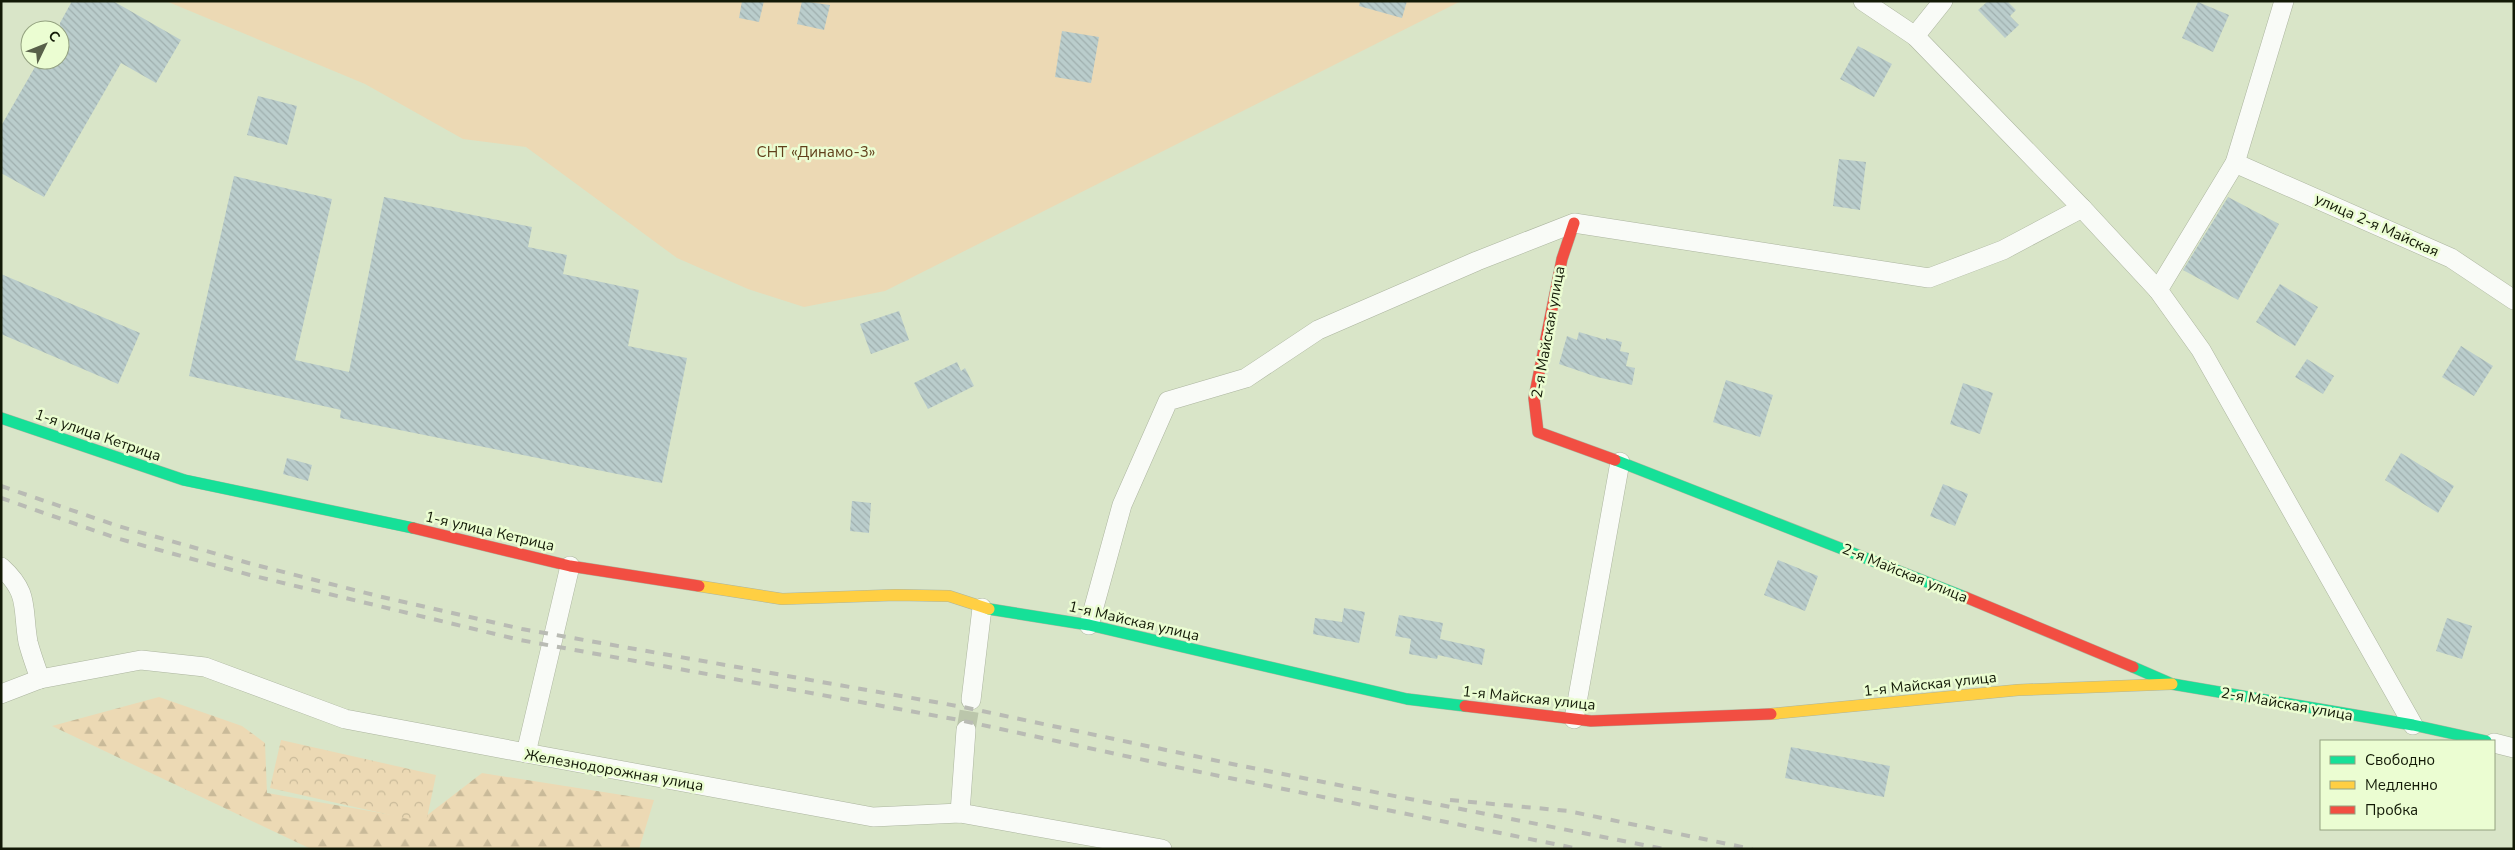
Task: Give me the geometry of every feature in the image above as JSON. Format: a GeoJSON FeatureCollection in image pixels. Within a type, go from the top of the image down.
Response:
{"type":"FeatureCollection","features":[{"type":"Feature","properties":{"kind":"street"},"geometry":{"type":"LineString","coordinates":[[1863,1],[1915,36],[2082,208],[2158,290],[2201,350],[2413,725]]}},
{"type":"Feature","properties":{"kind":"street"},"geometry":{"type":"LineString","coordinates":[[1915,36],[1943,1]]}},
{"type":"Feature","properties":{"kind":"street"},"geometry":{"type":"LineString","coordinates":[[2158,290],[2234,163],[2284,1]]}},
{"type":"Feature","properties":{"kind":"street","name":"улица 2-я Майская"},"geometry":{"type":"LineString","coordinates":[[2234,163],[2451,258],[2514,300]]}},
{"type":"Feature","properties":{"kind":"street"},"geometry":{"type":"LineString","coordinates":[[1088,625],[1122,505],[1168,401],[1246,378],[1318,330],[1477,261],[1574,223],[1929,278],[2003,250],[2082,208]]}},
{"type":"Feature","properties":{"kind":"street","name":"2-я Майская улица"},"geometry":{"type":"LineString","coordinates":[[1574,223],[1562,259],[1534,398],[1538,432],[1620,462],[2026,621],[2172,684],[2413,725],[2481,740]]}},
{"type":"Feature","properties":{"kind":"street","name":"1-я улица Кетрица"},"geometry":{"type":"LineString","coordinates":[[1,418],[184,480],[398,525],[570,566],[782,600],[896,595],[949,596],[982,608]]}},
{"type":"Feature","properties":{"kind":"street"},"geometry":{"type":"LineString","coordinates":[[1574,719],[1620,462]]}},
{"type":"Feature","properties":{"kind":"street"},"geometry":{"type":"LineString","coordinates":[[526,754],[570,566]]}},
{"type":"Feature","properties":{"kind":"street"},"geometry":{"type":"LineString","coordinates":[[1,567],[14,578],[24,597],[28,642],[40,679]]}},
{"type":"Feature","properties":{"kind":"street"},"geometry":{"type":"LineString","coordinates":[[970,700],[982,608]]}},
{"type":"Feature","properties":{"kind":"street","name":"1-я Майская улица"},"geometry":{"type":"LineString","coordinates":[[982,608],[1088,625],[1407,699],[1591,721],[1798,713],[2018,690],[2172,684]]}},
{"type":"Feature","properties":{"kind":"street","name":"Железнодорожная улица"},"geometry":{"type":"LineString","coordinates":[[1,694],[40,679],[142,660],[205,667],[345,718],[526,754],[873,817],[960,813],[1162,849]]}},
{"type":"Feature","properties":{"kind":"street"},"geometry":{"type":"LineString","coordinates":[[960,813],[966,730]]}},
{"type":"Feature","properties":{"kind":"street"},"geometry":{"type":"LineString","coordinates":[[2495,743],[2514,748]]}},
{"type":"Feature","properties":{"kind":"green space","name":"СНТ «Динамо-3»"},"geometry":{"type":"Polygon","coordinates":[[[166,1],[1461,1],[885,291],[804,307],[748,289],[677,258],[526,147],[463,139],[365,84],[166,1]]]}},
{"type":"Feature","properties":{"kind":"green space"},"geometry":{"type":"Polygon","coordinates":[[[159,697],[242,726],[265,743],[267,793],[421,820],[482,773],[654,800],[639,849],[311,849],[52,726],[159,697]]]}},
{"type":"Feature","properties":{"kind":"green space"},"geometry":{"type":"Polygon","coordinates":[[[281,740],[436,775],[426,823],[270,788],[281,740]]]}},
{"type":"Feature","properties":{"kind":"building"},"geometry":{"type":"Polygon","coordinates":[[[72,1],[113,1],[181,40],[156,83],[121,63],[44,197],[1,173],[1,126],[33,70],[70,70],[70,20],[62,20],[72,1]]]}},
{"type":"Feature","properties":{"kind":"building"},"geometry":{"type":"Polygon","coordinates":[[[742,1],[764,1],[759,22],[739,18],[742,1]]]}},
{"type":"Feature","properties":{"kind":"building"},"geometry":{"type":"Polygon","coordinates":[[[802,1],[830,5],[824,30],[797,24],[802,1]]]}},
{"type":"Feature","properties":{"kind":"building"},"geometry":{"type":"Polygon","coordinates":[[[1360,1],[1407,1],[1402,18],[1359,6],[1360,1]]]}},
{"type":"Feature","properties":{"kind":"building"},"geometry":{"type":"Polygon","coordinates":[[[1988,1],[2007,1],[2016,10],[2010,16],[2019,25],[2005,38],[1978,10],[1988,1]]]}},
{"type":"Feature","properties":{"kind":"building"},"geometry":{"type":"Polygon","coordinates":[[[2198,2],[2229,15],[2213,52],[2182,38],[2198,2]]]}},
{"type":"Feature","properties":{"kind":"building"},"geometry":{"type":"Polygon","coordinates":[[[1062,31],[1099,37],[1091,83],[1055,77],[1062,31]]]}},
{"type":"Feature","properties":{"kind":"building"},"geometry":{"type":"Polygon","coordinates":[[[1858,46],[1892,64],[1874,97],[1840,79],[1858,46]]]}},
{"type":"Feature","properties":{"kind":"building"},"geometry":{"type":"Polygon","coordinates":[[[258,96],[297,106],[287,145],[247,135],[258,96]]]}},
{"type":"Feature","properties":{"kind":"building"},"geometry":{"type":"Polygon","coordinates":[[[1839,159],[1866,162],[1860,210],[1833,206],[1839,159]]]}},
{"type":"Feature","properties":{"kind":"building"},"geometry":{"type":"Polygon","coordinates":[[[234,176],[332,199],[295,360],[349,372],[384,197],[532,227],[528,247],[567,255],[563,274],[639,290],[628,346],[687,358],[662,483],[340,418],[341,410],[189,376],[234,176]]]}},
{"type":"Feature","properties":{"kind":"building"},"geometry":{"type":"Polygon","coordinates":[[[2228,197],[2279,224],[2238,300],[2183,270],[2228,197]]]}},
{"type":"Feature","properties":{"kind":"building"},"geometry":{"type":"Polygon","coordinates":[[[1,274],[140,333],[118,384],[1,334],[1,274]]]}},
{"type":"Feature","properties":{"kind":"building"},"geometry":{"type":"Polygon","coordinates":[[[2280,284],[2318,307],[2295,346],[2256,322],[2280,284]]]}},
{"type":"Feature","properties":{"kind":"building"},"geometry":{"type":"Polygon","coordinates":[[[899,311],[909,340],[871,354],[860,324],[899,311]]]}},
{"type":"Feature","properties":{"kind":"building"},"geometry":{"type":"Polygon","coordinates":[[[1579,332],[1606,340],[1606,338],[1622,342],[1620,351],[1629,353],[1626,366],[1635,368],[1632,385],[1597,377],[1559,364],[1567,336],[1577,340],[1579,332]]]}},
{"type":"Feature","properties":{"kind":"building"},"geometry":{"type":"Polygon","coordinates":[[[2461,346],[2493,366],[2474,396],[2442,377],[2461,346]]]}},
{"type":"Feature","properties":{"kind":"building"},"geometry":{"type":"Polygon","coordinates":[[[2307,359],[2334,376],[2323,394],[2295,377],[2307,359]]]}},
{"type":"Feature","properties":{"kind":"building"},"geometry":{"type":"Polygon","coordinates":[[[957,362],[961,371],[965,368],[974,386],[928,409],[914,383],[957,362]]]}},
{"type":"Feature","properties":{"kind":"building"},"geometry":{"type":"Polygon","coordinates":[[[1726,380],[1773,395],[1760,437],[1713,422],[1726,380]]]}},
{"type":"Feature","properties":{"kind":"building"},"geometry":{"type":"Polygon","coordinates":[[[1963,383],[1993,393],[1980,434],[1950,424],[1963,383]]]}},
{"type":"Feature","properties":{"kind":"building"},"geometry":{"type":"Polygon","coordinates":[[[2401,453],[2454,486],[2438,513],[2385,480],[2401,453]]]}},
{"type":"Feature","properties":{"kind":"building"},"geometry":{"type":"Polygon","coordinates":[[[287,458],[312,465],[308,481],[283,474],[287,458]]]}},
{"type":"Feature","properties":{"kind":"building"},"geometry":{"type":"Polygon","coordinates":[[[1943,484],[1968,494],[1955,526],[1930,516],[1943,484]]]}},
{"type":"Feature","properties":{"kind":"building"},"geometry":{"type":"Polygon","coordinates":[[[852,501],[871,503],[869,533],[850,531],[852,501]]]}},
{"type":"Feature","properties":{"kind":"building"},"geometry":{"type":"Polygon","coordinates":[[[1778,560],[1818,576],[1805,611],[1764,595],[1778,560]]]}},
{"type":"Feature","properties":{"kind":"building"},"geometry":{"type":"Polygon","coordinates":[[[1344,608],[1365,612],[1359,643],[1313,634],[1315,618],[1342,622],[1344,608]]]}},
{"type":"Feature","properties":{"kind":"building"},"geometry":{"type":"Polygon","coordinates":[[[1399,615],[1443,623],[1440,639],[1485,649],[1482,665],[1438,655],[1437,659],[1409,654],[1411,639],[1395,636],[1399,615]]]}},
{"type":"Feature","properties":{"kind":"building"},"geometry":{"type":"Polygon","coordinates":[[[2447,618],[2472,626],[2462,659],[2436,651],[2447,618]]]}},
{"type":"Feature","properties":{"kind":"building"},"geometry":{"type":"Polygon","coordinates":[[[1791,747],[1890,766],[1884,797],[1785,778],[1791,747]]]}},
{"type":"Feature","properties":{"kind":"tunnel"},"geometry":{"type":"LineString","coordinates":[[966,730],[971,700]]}},
{"type":"Feature","properties":{"kind":"railway"},"geometry":{"type":"LineString","coordinates":[[1,486],[118,526],[252,564],[378,596],[522,629],[963,707],[1237,765],[1664,849]]}},
{"type":"Feature","properties":{"kind":"railway"},"geometry":{"type":"LineString","coordinates":[[1,498],[116,538],[250,575],[520,640],[959,720],[1195,771],[1579,849]]}},
{"type":"Feature","properties":{"kind":"railway"},"geometry":{"type":"LineString","coordinates":[[1450,800],[1568,811],[1752,849]]}},
{"type":"Feature","properties":{"kind":"traffic: fast"},"geometry":{"type":"LineString","coordinates":[[1,418],[184,480],[413,528]]}},
{"type":"Feature","properties":{"kind":"traffic: fast"},"geometry":{"type":"LineString","coordinates":[[1615,460],[1965,597]]}},
{"type":"Feature","properties":{"kind":"traffic: fast"},"geometry":{"type":"LineString","coordinates":[[989,609],[1089,625],[1407,699],[1465,706]]}},
{"type":"Feature","properties":{"kind":"traffic: fast"},"geometry":{"type":"LineString","coordinates":[[2133,667],[2172,684],[2413,725],[2481,740]]}},
{"type":"Feature","properties":{"kind":"traffic: slow"},"geometry":{"type":"LineString","coordinates":[[699,586],[782,599],[896,595],[949,596],[989,609]]}},
{"type":"Feature","properties":{"kind":"traffic: slow"},"geometry":{"type":"LineString","coordinates":[[1771,714],[2018,690],[2172,684]]}},
{"type":"Feature","properties":{"kind":"traffic: jam"},"geometry":{"type":"LineString","coordinates":[[1574,223],[1562,259],[1534,398],[1538,432],[1615,460]]}},
{"type":"Feature","properties":{"kind":"traffic: jam"},"geometry":{"type":"LineString","coordinates":[[413,528],[570,566],[699,586]]}},
{"type":"Feature","properties":{"kind":"traffic: jam"},"geometry":{"type":"LineString","coordinates":[[1965,597],[2133,667]]}},
{"type":"Feature","properties":{"kind":"traffic: jam"},"geometry":{"type":"LineString","coordinates":[[1465,706],[1591,721],[1771,714]]}}]}
